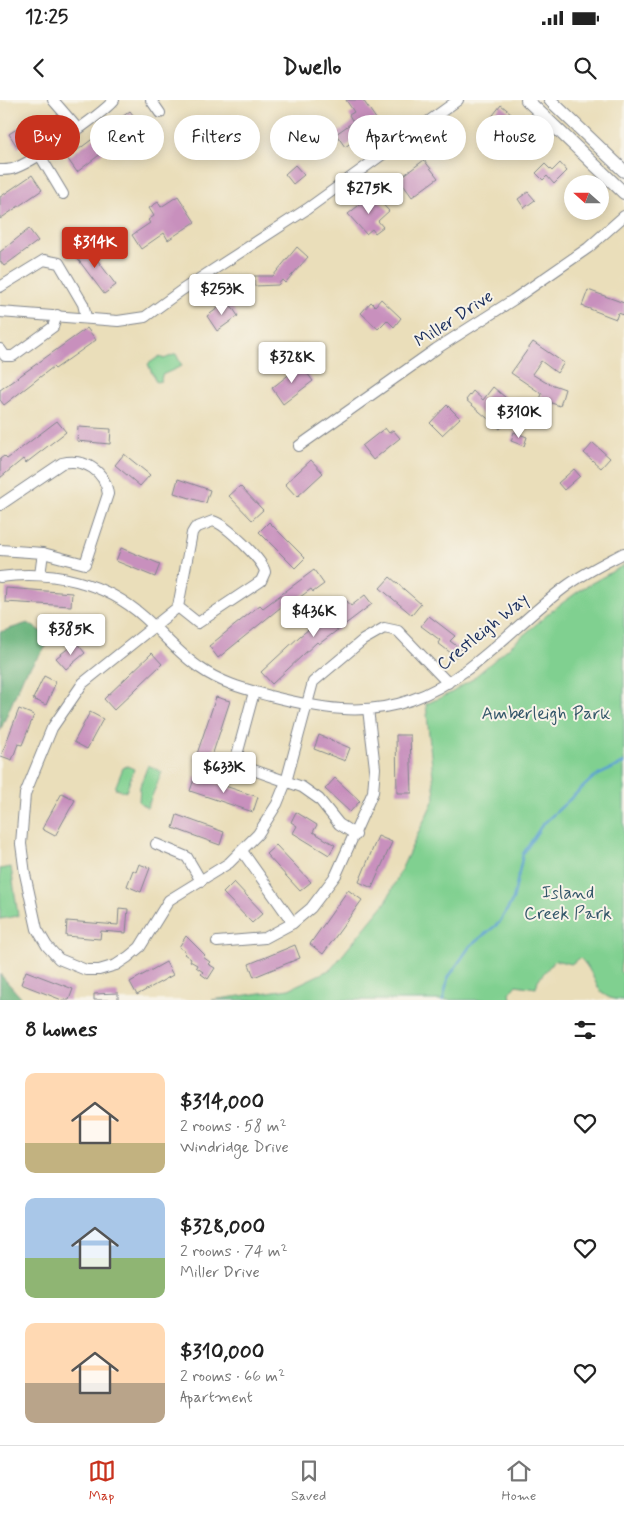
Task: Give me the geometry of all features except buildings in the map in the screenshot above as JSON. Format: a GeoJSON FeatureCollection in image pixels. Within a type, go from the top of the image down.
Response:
{"type":"FeatureCollection","features":[{"type":"Feature","properties":{"kind":"main road"},"geometry":{"type":"LineString","coordinates":[[527,100],[624,192]]}},
{"type":"Feature","properties":{"kind":"main road"},"geometry":{"type":"LineString","coordinates":[[550,100],[624,171]]}},
{"type":"Feature","properties":{"kind":"street"},"geometry":{"type":"LineString","coordinates":[[53,100],[66,115]]}},
{"type":"Feature","properties":{"kind":"street"},"geometry":{"type":"LineString","coordinates":[[80,128],[103,112],[114,100]]}},
{"type":"Feature","properties":{"kind":"street"},"geometry":{"type":"LineString","coordinates":[[152,100],[160,113]]}},
{"type":"Feature","properties":{"kind":"street"},"geometry":{"type":"LineString","coordinates":[[0,312],[127,321],[148,315],[182,290],[307,209],[458,100]]}},
{"type":"Feature","properties":{"kind":"street"},"geometry":{"type":"LineString","coordinates":[[0,170],[11,169],[28,160]]}},
{"type":"Feature","properties":{"kind":"street"},"geometry":{"type":"LineString","coordinates":[[43,160],[63,194]]}},
{"type":"Feature","properties":{"kind":"street","name":"Miller Drive"},"geometry":{"type":"LineString","coordinates":[[299,446],[436,349],[513,300],[588,248],[624,216]]}},
{"type":"Feature","properties":{"kind":"street"},"geometry":{"type":"LineString","coordinates":[[0,287],[44,260],[59,263],[83,304],[86,317]]}},
{"type":"Feature","properties":{"kind":"street"},"geometry":{"type":"LineString","coordinates":[[0,349],[5,356],[13,356],[53,327],[57,315]]}},
{"type":"Feature","properties":{"kind":"street"},"geometry":{"type":"LineString","coordinates":[[0,505],[62,463],[77,461],[88,464],[102,476],[107,486],[107,502],[85,564],[43,553],[1,552],[0,550]]}},
{"type":"Feature","properties":{"kind":"street"},"geometry":{"type":"LineString","coordinates":[[178,607],[198,623],[261,581],[264,576],[264,567],[221,523],[213,521],[195,528],[189,539],[178,607],[83,683],[52,728],[25,794],[21,844],[25,874],[37,930],[47,946],[59,959],[86,970],[99,970],[116,965],[140,947],[169,900],[229,863],[264,825],[286,782],[305,705],[313,682],[363,640],[384,628],[398,631],[448,683]]}},
{"type":"Feature","properties":{"kind":"street"},"geometry":{"type":"LineString","coordinates":[[40,575],[43,553]]}},
{"type":"Feature","properties":{"kind":"street","name":"Crestleigh Way"},"geometry":{"type":"LineString","coordinates":[[0,577],[40,575],[64,578],[98,588],[126,603],[178,651],[200,668],[232,685],[305,705],[330,709],[368,709],[408,701],[448,683],[471,667],[569,584],[624,553]]}},
{"type":"Feature","properties":{"kind":"street"},"geometry":{"type":"LineString","coordinates":[[254,692],[238,755],[242,766],[302,787],[319,799],[339,824],[356,835]]}},
{"type":"Feature","properties":{"kind":"street"},"geometry":{"type":"LineString","coordinates":[[217,942],[265,938],[293,923],[311,908],[336,875],[356,835],[373,792],[376,776],[368,709]]}},
{"type":"Feature","properties":{"kind":"street"},"geometry":{"type":"LineString","coordinates":[[156,844],[188,857],[201,881]]}},
{"type":"Feature","properties":{"kind":"street"},"geometry":{"type":"LineString","coordinates":[[242,851],[293,923]]}},
{"type":"Feature","properties":{"kind":"green space"},"geometry":{"type":"Polygon","coordinates":[[[176,354],[182,366],[162,375],[161,381],[156,382],[148,364],[160,356],[164,359],[176,354]]]}},
{"type":"Feature","properties":{"kind":"green space","name":"Amberleigh Park"},"geometry":{"type":"Polygon","coordinates":[[[624,565],[624,939],[620,971],[624,976],[624,1000],[614,999],[601,992],[580,958],[571,964],[555,960],[538,980],[536,988],[516,985],[510,992],[511,1000],[212,1000],[289,989],[331,969],[386,902],[435,797],[426,704],[451,693],[471,680],[554,609],[583,588],[624,565]]]}},
{"type":"Feature","properties":{"kind":"green space"},"geometry":{"type":"Polygon","coordinates":[[[28,623],[52,639],[24,675],[0,731],[0,632],[28,623]]]}},
{"type":"Feature","properties":{"kind":"green space"},"geometry":{"type":"Polygon","coordinates":[[[148,765],[162,772],[147,808],[139,802],[140,786],[148,765]]]}},
{"type":"Feature","properties":{"kind":"green space"},"geometry":{"type":"Polygon","coordinates":[[[127,766],[134,769],[126,792],[115,788],[123,768],[127,766]]]}},
{"type":"Feature","properties":{"kind":"green space"},"geometry":{"type":"Polygon","coordinates":[[[11,867],[18,916],[0,919],[0,869],[11,867]]]}},
{"type":"Feature","properties":{"kind":"green space"},"geometry":{"type":"Polygon","coordinates":[[[0,974],[23,1000],[0,1000],[0,974]]]}},
{"type":"Feature","properties":{"kind":"waterway"},"geometry":{"type":"LineString","coordinates":[[443,1000],[448,978],[470,946],[499,923],[513,900],[523,854],[542,825],[594,777],[624,763]]}},
{"type":"Feature","properties":{"kind":"park label","name":"Island Creek Park"},"geometry":{"type":"Point","coordinates":[568,903]}}]}
